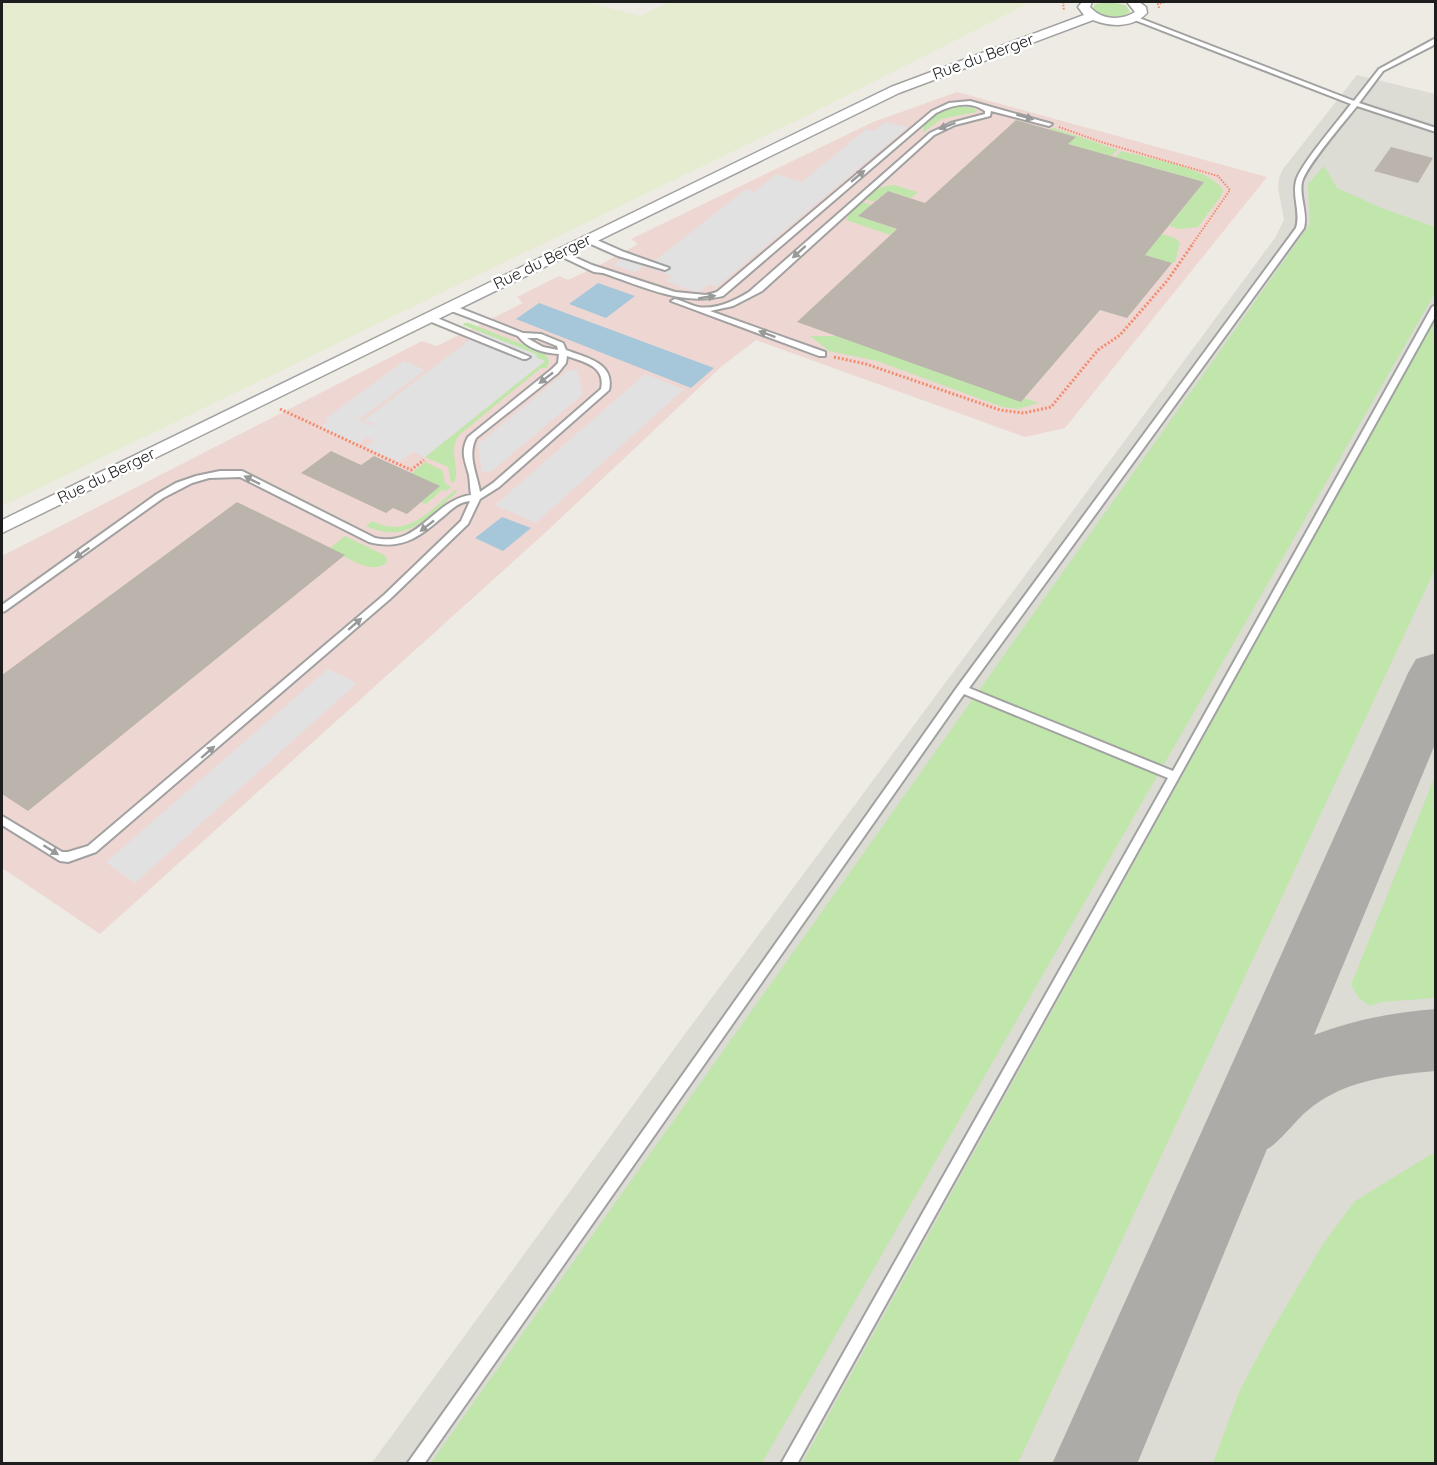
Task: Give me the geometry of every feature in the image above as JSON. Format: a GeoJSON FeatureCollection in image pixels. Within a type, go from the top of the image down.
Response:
{"type":"FeatureCollection","features":[{"type":"Feature","properties":{"kind":"street"},"geometry":{"type":"LineString","coordinates":[[1090,9],[1113,21],[1134,18],[1142,10],[1132,2]]}},
{"type":"Feature","properties":{"kind":"street","name":"Rue du Berger"},"geometry":{"type":"LineString","coordinates":[[2,527],[558,253],[918,80],[1090,9]]}},
{"type":"Feature","properties":{"kind":"lane"},"geometry":{"type":"LineString","coordinates":[[1134,18],[1353,103],[1436,130]]}},
{"type":"Feature","properties":{"kind":"lane"},"geometry":{"type":"LineString","coordinates":[[414,1464],[962,688],[1300,228],[1303,221],[1296,185],[1302,173],[1353,103],[1381,70],[1393,61],[1423,50],[1436,40]]}},
{"type":"Feature","properties":{"kind":"lane"},"geometry":{"type":"LineString","coordinates":[[591,267],[683,297],[700,298],[720,294],[934,112],[958,102],[980,105],[1049,124]]}},
{"type":"Feature","properties":{"kind":"lane"},"geometry":{"type":"LineString","coordinates":[[697,309],[715,309],[735,304],[759,289],[932,134],[953,124],[988,115],[988,110],[980,105]]}},
{"type":"Feature","properties":{"kind":"lane"},"geometry":{"type":"LineString","coordinates":[[587,239],[621,254],[664,268]]}},
{"type":"Feature","properties":{"kind":"lane"},"geometry":{"type":"LineString","coordinates":[[558,253],[606,276],[822,354]]}},
{"type":"Feature","properties":{"kind":"lane"},"geometry":{"type":"LineString","coordinates":[[2,609],[160,496],[202,476],[219,473],[242,474],[380,544],[413,536],[459,500],[476,497],[496,485],[606,390],[609,382],[598,365],[563,352],[547,350],[525,340],[522,335],[448,307]]}},
{"type":"Feature","properties":{"kind":"lane"},"geometry":{"type":"LineString","coordinates":[[788,1464],[1436,307]]}},
{"type":"Feature","properties":{"kind":"lane"},"geometry":{"type":"LineString","coordinates":[[427,317],[526,357]]}},
{"type":"Feature","properties":{"kind":"lane"},"geometry":{"type":"LineString","coordinates":[[2,820],[60,856],[68,857],[92,849],[387,597],[465,522],[476,497],[473,475],[467,458],[468,445],[472,437],[555,371],[562,363],[563,352]]}},
{"type":"Feature","properties":{"kind":"lane"},"geometry":{"type":"LineString","coordinates":[[962,688],[1175,776]]}},
{"type":"Feature","properties":{"kind":"path"},"geometry":{"type":"LineString","coordinates":[[1149,25],[1160,19],[1158,4],[1165,2]]}},
{"type":"Feature","properties":{"kind":"path"},"geometry":{"type":"LineString","coordinates":[[822,354],[866,364],[1000,410],[1024,413],[1051,407],[1098,350],[1120,335],[1167,281],[1230,190],[1225,182],[1212,173],[1049,124]]}},
{"type":"Feature","properties":{"kind":"path"},"geometry":{"type":"LineString","coordinates":[[286,411],[411,470],[424,460]]}},
{"type":"Feature","properties":{"kind":"shaded area"},"geometry":{"type":"Polygon","coordinates":[[[1357,75],[1435,94],[1435,1463],[371,1464],[685,1034],[1275,238],[1284,220],[1278,188],[1283,169],[1357,75]]]}},
{"type":"Feature","properties":{"kind":"shaded area"},"geometry":{"type":"Polygon","coordinates":[[[957,92],[1267,177],[1065,428],[1025,437],[756,340],[722,366],[545,533],[100,934],[2,868],[2,556],[422,341],[437,346],[523,303],[517,297],[559,276],[568,280],[602,264],[638,244],[631,239],[873,122],[957,92]]]}},
{"type":"Feature","properties":{"kind":"shaded area"},"geometry":{"type":"Polygon","coordinates":[[[885,122],[908,127],[716,287],[709,284],[698,293],[666,281],[672,276],[644,266],[635,272],[614,265],[620,260],[656,260],[746,189],[754,192],[776,174],[802,182],[866,129],[874,131],[885,122]]]}},
{"type":"Feature","properties":{"kind":"shaded area"},"geometry":{"type":"Polygon","coordinates":[[[480,332],[538,355],[535,357],[545,361],[425,457],[413,452],[399,462],[365,447],[374,441],[367,437],[358,444],[320,427],[329,420],[325,419],[404,361],[425,370],[360,419],[349,415],[372,426],[373,424],[364,420],[480,332]]]}},
{"type":"Feature","properties":{"kind":"shaded area"},"geometry":{"type":"Polygon","coordinates":[[[577,369],[583,394],[492,471],[482,472],[478,444],[567,371],[577,369]]]}},
{"type":"Feature","properties":{"kind":"shaded area"},"geometry":{"type":"Polygon","coordinates":[[[645,374],[684,389],[536,523],[495,505],[645,374]]]}},
{"type":"Feature","properties":{"kind":"shaded area"},"geometry":{"type":"Polygon","coordinates":[[[328,669],[357,683],[135,883],[106,862],[328,669]]]}},
{"type":"Feature","properties":{"kind":"green space"},"geometry":{"type":"Polygon","coordinates":[[[2,2],[585,2],[640,16],[670,2],[1025,2],[1025,5],[806,116],[2,506],[2,2]]]}},
{"type":"Feature","properties":{"kind":"green space"},"geometry":{"type":"Polygon","coordinates":[[[1110,2],[1126,5],[1130,12],[1126,15],[1111,17],[1093,8],[1095,4],[1110,2]]]}},
{"type":"Feature","properties":{"kind":"green space"},"geometry":{"type":"Polygon","coordinates":[[[960,106],[974,108],[977,112],[941,119],[923,133],[924,125],[938,113],[960,106]]]}},
{"type":"Feature","properties":{"kind":"green space"},"geometry":{"type":"Polygon","coordinates":[[[1054,128],[1118,150],[1111,156],[1068,144],[1075,137],[1048,129],[1054,128]]]}},
{"type":"Feature","properties":{"kind":"green space"},"geometry":{"type":"Polygon","coordinates":[[[1121,151],[1177,165],[1206,176],[1223,190],[1221,196],[1198,227],[1180,229],[1169,226],[1204,182],[1115,157],[1121,151]]]}},
{"type":"Feature","properties":{"kind":"green space"},"geometry":{"type":"Polygon","coordinates":[[[1324,166],[1337,188],[1384,209],[1435,227],[1435,293],[762,1463],[430,1464],[1310,224],[1308,184],[1324,166]]]}},
{"type":"Feature","properties":{"kind":"green space"},"geometry":{"type":"Polygon","coordinates":[[[890,185],[918,192],[911,198],[888,191],[874,202],[865,199],[878,188],[890,185]]]}},
{"type":"Feature","properties":{"kind":"green space"},"geometry":{"type":"Polygon","coordinates":[[[863,202],[872,205],[859,216],[896,229],[890,235],[846,220],[851,211],[863,202]]]}},
{"type":"Feature","properties":{"kind":"green space"},"geometry":{"type":"Polygon","coordinates":[[[1162,234],[1175,238],[1180,243],[1175,262],[1145,255],[1162,234]]]}},
{"type":"Feature","properties":{"kind":"green space"},"geometry":{"type":"Polygon","coordinates":[[[1435,319],[1435,569],[1018,1463],[802,1463],[1435,319]]]}},
{"type":"Feature","properties":{"kind":"green space"},"geometry":{"type":"Polygon","coordinates":[[[464,323],[545,353],[549,361],[547,368],[541,368],[459,435],[454,447],[456,477],[454,483],[451,482],[448,467],[425,457],[544,361],[535,357],[537,355],[463,325],[464,323]]]}},
{"type":"Feature","properties":{"kind":"green space"},"geometry":{"type":"Polygon","coordinates":[[[810,336],[836,336],[1039,403],[1018,409],[1002,407],[877,361],[829,351],[810,336]]]}},
{"type":"Feature","properties":{"kind":"green space"},"geometry":{"type":"Polygon","coordinates":[[[425,462],[442,470],[445,483],[451,487],[446,491],[442,490],[426,504],[421,502],[412,473],[425,462]]]}},
{"type":"Feature","properties":{"kind":"green space"},"geometry":{"type":"Polygon","coordinates":[[[455,490],[456,493],[416,526],[393,532],[380,531],[366,526],[372,521],[385,526],[407,525],[427,514],[455,490]]]}},
{"type":"Feature","properties":{"kind":"green space"},"geometry":{"type":"Polygon","coordinates":[[[345,536],[386,556],[387,562],[381,566],[366,566],[330,548],[345,536]]]}},
{"type":"Feature","properties":{"kind":"green space"},"geometry":{"type":"Polygon","coordinates":[[[1435,776],[1435,998],[1381,1002],[1370,1006],[1359,998],[1351,985],[1435,776]]]}},
{"type":"Feature","properties":{"kind":"green space"},"geometry":{"type":"Polygon","coordinates":[[[1435,1152],[1435,1463],[1213,1463],[1240,1390],[1268,1337],[1323,1244],[1355,1201],[1435,1152]]]}},
{"type":"Feature","properties":{"kind":"water"},"geometry":{"type":"Polygon","coordinates":[[[598,283],[635,296],[606,318],[569,304],[598,283]]]}},
{"type":"Feature","properties":{"kind":"water"},"geometry":{"type":"Polygon","coordinates":[[[539,303],[714,368],[691,388],[516,319],[539,303]]]}},
{"type":"Feature","properties":{"kind":"water"},"geometry":{"type":"Polygon","coordinates":[[[502,517],[531,528],[503,551],[475,538],[502,517]]]}},
{"type":"Feature","properties":{"kind":"building"},"geometry":{"type":"Polygon","coordinates":[[[1016,120],[1076,137],[1068,144],[1204,182],[1145,255],[1172,263],[1127,318],[1100,310],[1021,402],[797,322],[897,229],[858,216],[888,191],[925,203],[1016,120]]]}},
{"type":"Feature","properties":{"kind":"building"},"geometry":{"type":"Polygon","coordinates":[[[1391,147],[1433,158],[1418,183],[1374,171],[1391,147]]]}},
{"type":"Feature","properties":{"kind":"building"},"geometry":{"type":"Polygon","coordinates":[[[331,451],[361,465],[374,456],[440,486],[407,514],[393,508],[386,513],[301,473],[331,451]]]}},
{"type":"Feature","properties":{"kind":"building"},"geometry":{"type":"Polygon","coordinates":[[[237,502],[345,555],[28,811],[2,794],[2,675],[237,502]]]}},
{"type":"Feature","properties":{"kind":"taxiway"},"geometry":{"type":"LineString","coordinates":[[1094,1464],[1436,673]]}},
{"type":"Feature","properties":{"kind":"taxiway"},"geometry":{"type":"LineString","coordinates":[[1247,1123],[1264,1102],[1284,1085],[1331,1060],[1383,1046],[1436,1040]]}}]}
